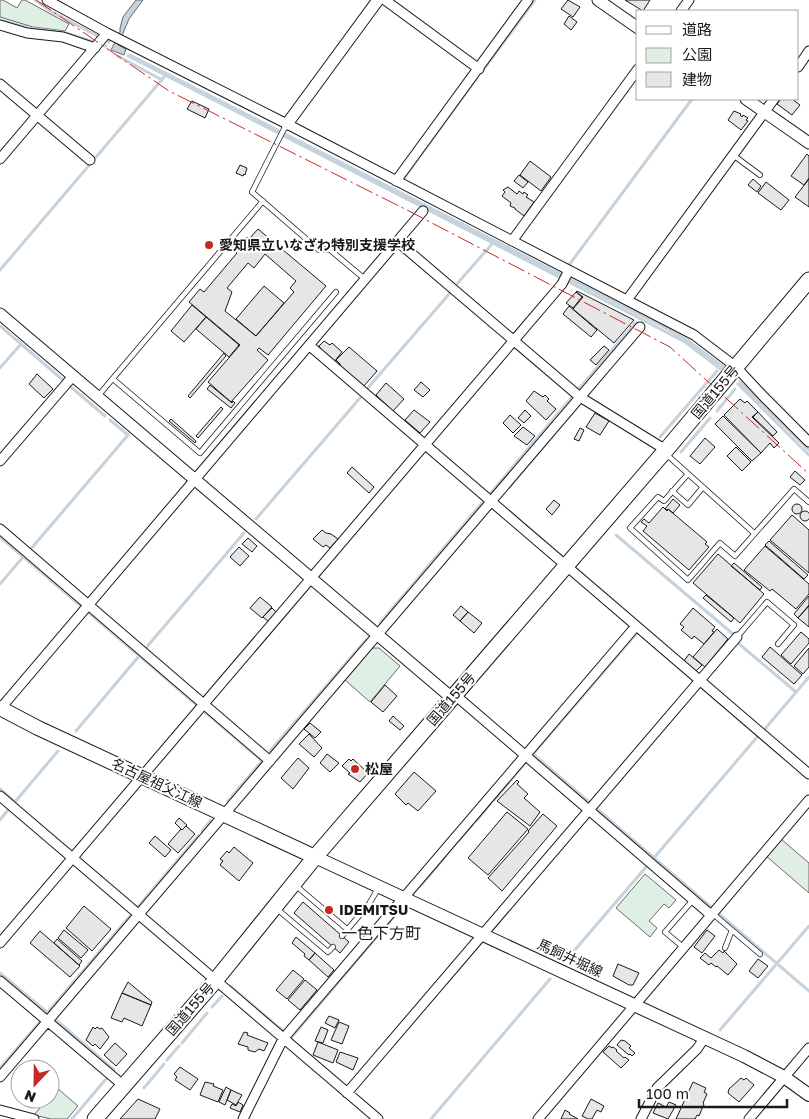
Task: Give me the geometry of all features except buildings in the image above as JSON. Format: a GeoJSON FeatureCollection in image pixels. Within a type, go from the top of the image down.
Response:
{"type":"FeatureCollection","features":[{"type":"Feature","properties":{"kind":"highway","name":"国道155号"},"geometry":{"type":"LineString","coordinates":[[95,1119],[215,981],[316,857],[665,451],[809,280]]}},
{"type":"Feature","properties":{"kind":"main road","name":"名古屋祖父江線"},"geometry":{"type":"LineString","coordinates":[[0,709],[316,857]]}},
{"type":"Feature","properties":{"kind":"main road","name":"馬飼井堀線"},"geometry":{"type":"LineString","coordinates":[[316,857],[705,1037],[784,1077],[809,1094]]}},
{"type":"Feature","properties":{"kind":"street"},"geometry":{"type":"LineString","coordinates":[[47,0],[106,34],[396,180],[512,241],[566,276],[627,300],[694,335],[736,367],[809,442]]}},
{"type":"Feature","properties":{"kind":"street"},"geometry":{"type":"LineString","coordinates":[[286,125],[378,0]]}},
{"type":"Feature","properties":{"kind":"street"},"geometry":{"type":"LineString","coordinates":[[385,0],[479,69]]}},
{"type":"Feature","properties":{"kind":"street"},"geometry":{"type":"LineString","coordinates":[[396,180],[528,0]]}},
{"type":"Feature","properties":{"kind":"street"},"geometry":{"type":"LineString","coordinates":[[598,0],[636,27]]}},
{"type":"Feature","properties":{"kind":"street"},"geometry":{"type":"LineString","coordinates":[[0,26],[26,33],[63,37],[95,47]]}},
{"type":"Feature","properties":{"kind":"street"},"geometry":{"type":"LineString","coordinates":[[0,159],[106,34]]}},
{"type":"Feature","properties":{"kind":"street"},"geometry":{"type":"LineString","coordinates":[[799,65],[809,51]]}},
{"type":"Feature","properties":{"kind":"street"},"geometry":{"type":"LineString","coordinates":[[512,241],[636,72]]}},
{"type":"Feature","properties":{"kind":"street"},"geometry":{"type":"LineString","coordinates":[[0,84],[90,160]]}},
{"type":"Feature","properties":{"kind":"street"},"geometry":{"type":"LineString","coordinates":[[748,100],[809,143]]}},
{"type":"Feature","properties":{"kind":"street"},"geometry":{"type":"LineString","coordinates":[[627,300],[773,100]]}},
{"type":"Feature","properties":{"kind":"street"},"geometry":{"type":"LineString","coordinates":[[0,709],[423,212]]}},
{"type":"Feature","properties":{"kind":"street"},"geometry":{"type":"LineString","coordinates":[[398,242],[580,397],[665,451]]}},
{"type":"Feature","properties":{"kind":"street"},"geometry":{"type":"LineString","coordinates":[[0,944],[514,341],[566,276]]}},
{"type":"Feature","properties":{"kind":"street"},"geometry":{"type":"LineString","coordinates":[[0,314],[378,635],[526,756],[693,900],[712,914]]}},
{"type":"Feature","properties":{"kind":"street"},"geometry":{"type":"LineString","coordinates":[[0,1077],[640,327]]}},
{"type":"Feature","properties":{"kind":"street"},"geometry":{"type":"LineString","coordinates":[[310,346],[809,774]]}},
{"type":"Feature","properties":{"kind":"street"},"geometry":{"type":"LineString","coordinates":[[0,461],[73,376]]}},
{"type":"Feature","properties":{"kind":"street"},"geometry":{"type":"LineString","coordinates":[[0,529],[270,761]]}},
{"type":"Feature","properties":{"kind":"street"},"geometry":{"type":"LineString","coordinates":[[243,1119],[283,1038],[636,626]]}},
{"type":"Feature","properties":{"kind":"street"},"geometry":{"type":"LineString","coordinates":[[347,1093],[737,637]]}},
{"type":"Feature","properties":{"kind":"street"},"geometry":{"type":"LineString","coordinates":[[0,810],[3,799],[377,1119]]}},
{"type":"Feature","properties":{"kind":"street"},"geometry":{"type":"LineString","coordinates":[[538,1119],[809,800]]}},
{"type":"Feature","properties":{"kind":"street"},"geometry":{"type":"LineString","coordinates":[[0,980],[124,1086]]}},
{"type":"Feature","properties":{"kind":"street"},"geometry":{"type":"LineString","coordinates":[[641,1119],[657,1088],[696,1049],[705,1037]]}},
{"type":"Feature","properties":{"kind":"street"},"geometry":{"type":"LineString","coordinates":[[749,1119],[809,1048]]}},
{"type":"Feature","properties":{"kind":"street"},"geometry":{"type":"LineString","coordinates":[[0,1110],[34,1119]]}},
{"type":"Feature","properties":{"kind":"lane"},"geometry":{"type":"LineString","coordinates":[[286,125],[252,192],[319,250],[329,249],[366,280]]}},
{"type":"Feature","properties":{"kind":"lane"},"geometry":{"type":"LineString","coordinates":[[733,155],[760,174]]}},
{"type":"Feature","properties":{"kind":"lane"},"geometry":{"type":"LineString","coordinates":[[98,397],[263,201]]}},
{"type":"Feature","properties":{"kind":"lane"},"geometry":{"type":"LineString","coordinates":[[113,379],[200,453],[336,292]]}},
{"type":"Feature","properties":{"kind":"lane"},"geometry":{"type":"LineString","coordinates":[[665,451],[754,533]]}},
{"type":"Feature","properties":{"kind":"lane"},"geometry":{"type":"LineString","coordinates":[[688,474],[664,501],[658,496],[630,528],[688,580],[720,543],[735,556],[794,489],[809,502]]}},
{"type":"Feature","properties":{"kind":"lane"},"geometry":{"type":"LineString","coordinates":[[672,492],[688,505],[703,487]]}},
{"type":"Feature","properties":{"kind":"lane"},"geometry":{"type":"LineString","coordinates":[[737,637],[767,602],[794,625],[778,644]]}},
{"type":"Feature","properties":{"kind":"lane"},"geometry":{"type":"LineString","coordinates":[[294,884],[348,930]]}},
{"type":"Feature","properties":{"kind":"lane"},"geometry":{"type":"LineString","coordinates":[[342,936],[369,904],[380,886]]}},
{"type":"Feature","properties":{"kind":"lane"},"geometry":{"type":"LineString","coordinates":[[683,947],[665,932],[693,900]]}},
{"type":"Feature","properties":{"kind":"lane"},"geometry":{"type":"LineString","coordinates":[[275,907],[328,952],[333,947]]}},
{"type":"Feature","properties":{"kind":"lane"},"geometry":{"type":"LineString","coordinates":[[712,914],[760,954]]}},
{"type":"Feature","properties":{"kind":"lane"},"geometry":{"type":"LineString","coordinates":[[725,948],[732,930]]}},
{"type":"Feature","properties":{"kind":"green space"},"geometry":{"type":"Polygon","coordinates":[[[0,0],[17,8],[22,0],[25,0],[69,24],[65,31],[33,27],[0,17],[0,0]]]}},
{"type":"Feature","properties":{"kind":"green space"},"geometry":{"type":"Polygon","coordinates":[[[371,648],[379,648],[400,666],[370,702],[345,680],[371,648]]]}},
{"type":"Feature","properties":{"kind":"green space"},"geometry":{"type":"Polygon","coordinates":[[[781,839],[809,863],[809,893],[766,856],[781,839]]]}},
{"type":"Feature","properties":{"kind":"green space"},"geometry":{"type":"Polygon","coordinates":[[[645,874],[676,900],[669,908],[664,904],[649,921],[657,928],[650,937],[616,908],[645,874]]]}},
{"type":"Feature","properties":{"kind":"green space"},"geometry":{"type":"Polygon","coordinates":[[[60,1091],[78,1106],[67,1119],[51,1119],[34,1115],[39,1109],[60,1109],[60,1091]]]}},
{"type":"Feature","properties":{"kind":"shaded area"},"geometry":{"type":"Polygon","coordinates":[[[136,0],[143,0],[129,19],[118,45],[126,49],[124,55],[111,50],[120,32],[123,17],[136,0]]]}},
{"type":"Feature","properties":{"kind":"waterway"},"geometry":{"type":"LineString","coordinates":[[35,0],[52,12],[109,42]]}},
{"type":"Feature","properties":{"kind":"waterway"},"geometry":{"type":"LineString","coordinates":[[481,73],[535,0]]}},
{"type":"Feature","properties":{"kind":"waterway"},"geometry":{"type":"LineString","coordinates":[[0,20],[28,28],[66,33],[106,46]]}},
{"type":"Feature","properties":{"kind":"waterway"},"geometry":{"type":"LineString","coordinates":[[130,55],[664,327],[687,340],[725,368]]}},
{"type":"Feature","properties":{"kind":"waterway"},"geometry":{"type":"LineString","coordinates":[[118,56],[162,80]]}},
{"type":"Feature","properties":{"kind":"waterway"},"geometry":{"type":"LineString","coordinates":[[128,56],[685,342],[722,370]]}},
{"type":"Feature","properties":{"kind":"waterway"},"geometry":{"type":"LineString","coordinates":[[0,270],[165,76]]}},
{"type":"Feature","properties":{"kind":"waterway"},"geometry":{"type":"LineString","coordinates":[[404,178],[476,79]]}},
{"type":"Feature","properties":{"kind":"waterway"},"geometry":{"type":"LineString","coordinates":[[569,265],[691,100]]}},
{"type":"Feature","properties":{"kind":"waterway"},"geometry":{"type":"LineString","coordinates":[[456,285],[492,244]]}},
{"type":"Feature","properties":{"kind":"waterway"},"geometry":{"type":"LineString","coordinates":[[367,389],[450,293]]}},
{"type":"Feature","properties":{"kind":"waterway"},"geometry":{"type":"LineString","coordinates":[[578,390],[636,322]]}},
{"type":"Feature","properties":{"kind":"waterway"},"geometry":{"type":"LineString","coordinates":[[0,326],[63,380]]}},
{"type":"Feature","properties":{"kind":"waterway"},"geometry":{"type":"LineString","coordinates":[[0,368],[21,344]]}},
{"type":"Feature","properties":{"kind":"waterway"},"geometry":{"type":"LineString","coordinates":[[660,437],[717,371]]}},
{"type":"Feature","properties":{"kind":"waterway"},"geometry":{"type":"LineString","coordinates":[[740,382],[809,450]]}},
{"type":"Feature","properties":{"kind":"waterway"},"geometry":{"type":"LineString","coordinates":[[738,384],[809,455]]}},
{"type":"Feature","properties":{"kind":"waterway"},"geometry":{"type":"LineString","coordinates":[[71,387],[105,416]]}},
{"type":"Feature","properties":{"kind":"waterway"},"geometry":{"type":"LineString","coordinates":[[717,411],[735,389]]}},
{"type":"Feature","properties":{"kind":"waterway"},"geometry":{"type":"LineString","coordinates":[[489,495],[572,397]]}},
{"type":"Feature","properties":{"kind":"waterway"},"geometry":{"type":"LineString","coordinates":[[256,519],[360,398]]}},
{"type":"Feature","properties":{"kind":"waterway"},"geometry":{"type":"LineString","coordinates":[[681,452],[710,418]]}},
{"type":"Feature","properties":{"kind":"waterway"},"geometry":{"type":"LineString","coordinates":[[30,550],[128,435],[110,420]]}},
{"type":"Feature","properties":{"kind":"waterway"},"geometry":{"type":"LineString","coordinates":[[380,623],[482,503]]}},
{"type":"Feature","properties":{"kind":"waterway"},"geometry":{"type":"LineString","coordinates":[[145,649],[244,533]]}},
{"type":"Feature","properties":{"kind":"waterway"},"geometry":{"type":"LineString","coordinates":[[616,535],[733,634]]}},
{"type":"Feature","properties":{"kind":"waterway"},"geometry":{"type":"LineString","coordinates":[[0,537],[81,606]]}},
{"type":"Feature","properties":{"kind":"waterway"},"geometry":{"type":"LineString","coordinates":[[0,584],[23,557]]}},
{"type":"Feature","properties":{"kind":"waterway"},"geometry":{"type":"LineString","coordinates":[[88,612],[197,705]]}},
{"type":"Feature","properties":{"kind":"waterway"},"geometry":{"type":"LineString","coordinates":[[589,802],[533,754],[636,634]]}},
{"type":"Feature","properties":{"kind":"waterway"},"geometry":{"type":"LineString","coordinates":[[270,751],[366,640]]}},
{"type":"Feature","properties":{"kind":"waterway"},"geometry":{"type":"LineString","coordinates":[[738,643],[796,692]]}},
{"type":"Feature","properties":{"kind":"waterway"},"geometry":{"type":"LineString","coordinates":[[76,731],[139,656]]}},
{"type":"Feature","properties":{"kind":"waterway"},"geometry":{"type":"LineString","coordinates":[[764,730],[809,677]]}},
{"type":"Feature","properties":{"kind":"waterway"},"geometry":{"type":"LineString","coordinates":[[205,712],[260,759],[261,762]]}},
{"type":"Feature","properties":{"kind":"waterway"},"geometry":{"type":"LineString","coordinates":[[653,859],[758,736]]}},
{"type":"Feature","properties":{"kind":"waterway"},"geometry":{"type":"LineString","coordinates":[[14,803],[58,751]]}},
{"type":"Feature","properties":{"kind":"waterway"},"geometry":{"type":"LineString","coordinates":[[228,801],[261,762]]}},
{"type":"Feature","properties":{"kind":"waterway"},"geometry":{"type":"LineString","coordinates":[[494,800],[525,763]]}},
{"type":"Feature","properties":{"kind":"waterway"},"geometry":{"type":"LineString","coordinates":[[0,789],[15,802]]}},
{"type":"Feature","properties":{"kind":"waterway"},"geometry":{"type":"LineString","coordinates":[[477,820],[490,804]]}},
{"type":"Feature","properties":{"kind":"waterway"},"geometry":{"type":"LineString","coordinates":[[597,809],[712,908]]}},
{"type":"Feature","properties":{"kind":"waterway"},"geometry":{"type":"LineString","coordinates":[[0,820],[8,810]]}},
{"type":"Feature","properties":{"kind":"waterway"},"geometry":{"type":"LineString","coordinates":[[202,831],[211,820]]}},
{"type":"Feature","properties":{"kind":"waterway"},"geometry":{"type":"LineString","coordinates":[[459,840],[472,825]]}},
{"type":"Feature","properties":{"kind":"waterway"},"geometry":{"type":"LineString","coordinates":[[138,907],[198,836]]}},
{"type":"Feature","properties":{"kind":"waterway"},"geometry":{"type":"LineString","coordinates":[[420,886],[445,857]]}},
{"type":"Feature","properties":{"kind":"waterway"},"geometry":{"type":"LineString","coordinates":[[567,959],[647,866]]}},
{"type":"Feature","properties":{"kind":"waterway"},"geometry":{"type":"LineString","coordinates":[[291,1038],[397,913]]}},
{"type":"Feature","properties":{"kind":"waterway"},"geometry":{"type":"LineString","coordinates":[[719,914],[809,991]]}},
{"type":"Feature","properties":{"kind":"waterway"},"geometry":{"type":"LineString","coordinates":[[47,1013],[130,916]]}},
{"type":"Feature","properties":{"kind":"waterway"},"geometry":{"type":"LineString","coordinates":[[720,1030],[809,926]]}},
{"type":"Feature","properties":{"kind":"waterway"},"geometry":{"type":"LineString","coordinates":[[0,973],[48,1013]]}},
{"type":"Feature","properties":{"kind":"waterway"},"geometry":{"type":"LineString","coordinates":[[431,1119],[550,979]]}},
{"type":"Feature","properties":{"kind":"waterway"},"geometry":{"type":"LineString","coordinates":[[230,986],[283,1031]]}},
{"type":"Feature","properties":{"kind":"waterway"},"geometry":{"type":"LineString","coordinates":[[212,1007],[222,996]]}},
{"type":"Feature","properties":{"kind":"waterway"},"geometry":{"type":"LineString","coordinates":[[182,1043],[207,1013]]}},
{"type":"Feature","properties":{"kind":"waterway"},"geometry":{"type":"LineString","coordinates":[[56,1020],[114,1070]]}},
{"type":"Feature","properties":{"kind":"waterway"},"geometry":{"type":"LineString","coordinates":[[0,1068],[40,1022]]}},
{"type":"Feature","properties":{"kind":"waterway"},"geometry":{"type":"LineString","coordinates":[[167,1060],[179,1046]]}},
{"type":"Feature","properties":{"kind":"waterway"},"geometry":{"type":"LineString","coordinates":[[144,1088],[164,1064]]}},
{"type":"Feature","properties":{"kind":"waterway"},"geometry":{"type":"LineString","coordinates":[[72,1119],[106,1079]]}},
{"type":"Feature","properties":{"kind":"power"},"geometry":{"type":"LineString","coordinates":[[36,0],[169,91],[407,210],[670,347],[809,474]]}},
{"type":"Feature","properties":{"kind":"place","name":"愛知県立いなざわ特別支援学校"},"geometry":{"type":"Point","coordinates":[209,245]}},
{"type":"Feature","properties":{"kind":"place","name":"松屋"},"geometry":{"type":"Point","coordinates":[355,769]}},
{"type":"Feature","properties":{"kind":"place","name":"IDEMITSU"},"geometry":{"type":"Point","coordinates":[329,910]}},
{"type":"Feature","properties":{"kind":"district","name":"一色下方町"},"geometry":{"type":"Point","coordinates":[381,933]}}]}
